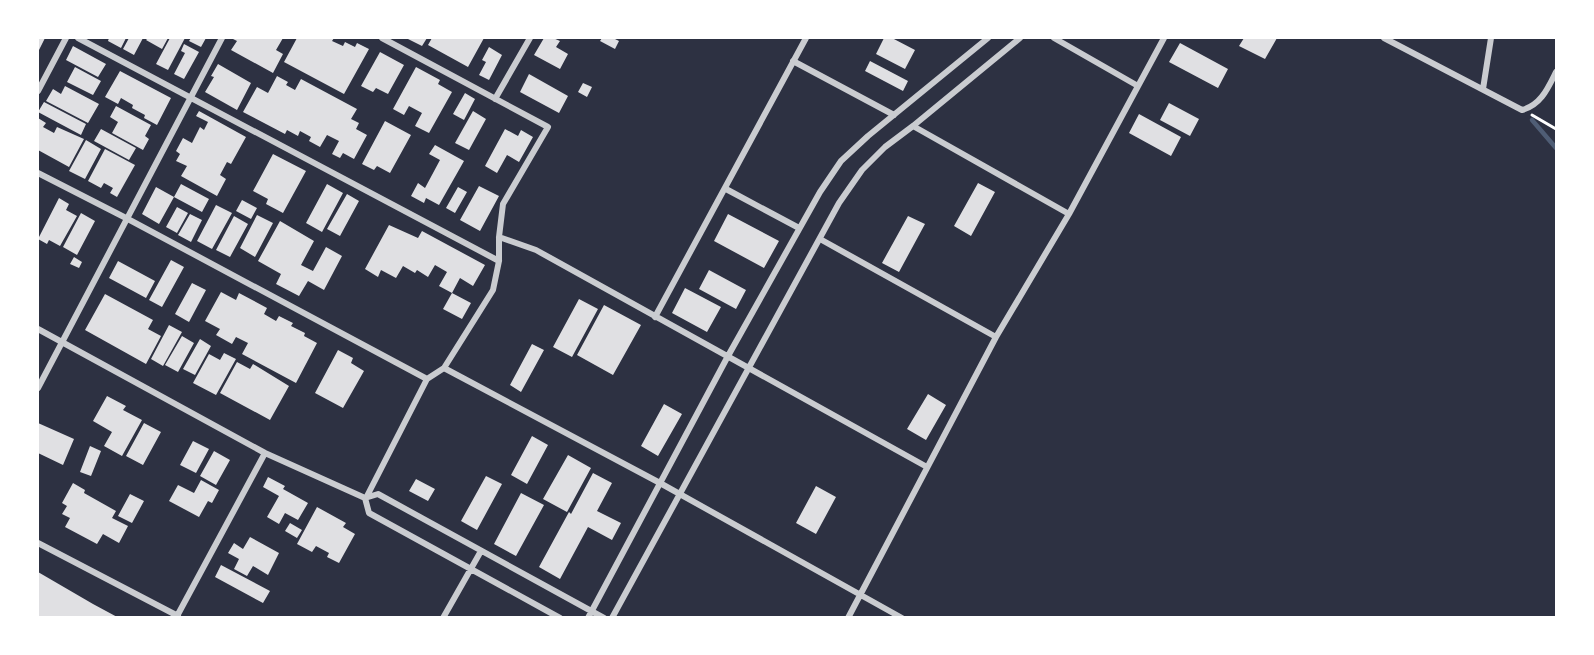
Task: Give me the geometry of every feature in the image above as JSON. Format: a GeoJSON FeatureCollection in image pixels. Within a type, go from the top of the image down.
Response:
{"type":"FeatureCollection","features":[{"type":"Feature","properties":{"kind":"street"},"geometry":{"type":"LineString","coordinates":[[38,91],[66,38]]}},
{"type":"Feature","properties":{"kind":"street"},"geometry":{"type":"LineString","coordinates":[[78,38],[500,261]]}},
{"type":"Feature","properties":{"kind":"street"},"geometry":{"type":"LineString","coordinates":[[38,388],[222,38]]}},
{"type":"Feature","properties":{"kind":"street"},"geometry":{"type":"LineString","coordinates":[[382,38],[548,127],[503,204],[499,237],[500,261],[494,290],[444,368],[427,379],[365,498],[369,513],[560,618]]}},
{"type":"Feature","properties":{"kind":"street"},"geometry":{"type":"LineString","coordinates":[[495,99],[530,38]]}},
{"type":"Feature","properties":{"kind":"street"},"geometry":{"type":"LineString","coordinates":[[655,317],[806,38]]}},
{"type":"Feature","properties":{"kind":"street"},"geometry":{"type":"LineString","coordinates":[[590,614],[728,356],[799,228],[841,161],[987,38]]}},
{"type":"Feature","properties":{"kind":"street"},"geometry":{"type":"LineString","coordinates":[[612,618],[839,203],[862,170],[885,147],[1020,38]]}},
{"type":"Feature","properties":{"kind":"street"},"geometry":{"type":"LineString","coordinates":[[1054,38],[1138,86]]}},
{"type":"Feature","properties":{"kind":"street"},"geometry":{"type":"LineString","coordinates":[[848,618],[996,337],[1069,214],[1164,38]]}},
{"type":"Feature","properties":{"kind":"street"},"geometry":{"type":"LineString","coordinates":[[1384,38],[1522,110],[1535,105],[1543,97],[1557,72]]}},
{"type":"Feature","properties":{"kind":"street"},"geometry":{"type":"LineString","coordinates":[[1483,89],[1491,38]]}},
{"type":"Feature","properties":{"kind":"street"},"geometry":{"type":"LineString","coordinates":[[793,61],[894,114]]}},
{"type":"Feature","properties":{"kind":"street"},"geometry":{"type":"LineString","coordinates":[[913,126],[1069,214]]}},
{"type":"Feature","properties":{"kind":"street"},"geometry":{"type":"LineString","coordinates":[[38,173],[427,379]]}},
{"type":"Feature","properties":{"kind":"street"},"geometry":{"type":"LineString","coordinates":[[726,189],[799,228]]}},
{"type":"Feature","properties":{"kind":"street"},"geometry":{"type":"LineString","coordinates":[[499,237],[536,249],[927,467]]}},
{"type":"Feature","properties":{"kind":"street"},"geometry":{"type":"LineString","coordinates":[[820,239],[996,337]]}},
{"type":"Feature","properties":{"kind":"street"},"geometry":{"type":"LineString","coordinates":[[38,329],[265,453],[365,498],[378,494],[590,614],[604,618]]}},
{"type":"Feature","properties":{"kind":"street"},"geometry":{"type":"LineString","coordinates":[[444,368],[681,494],[902,618]]}},
{"type":"Feature","properties":{"kind":"street"},"geometry":{"type":"LineString","coordinates":[[38,543],[177,617],[265,453]]}},
{"type":"Feature","properties":{"kind":"street"},"geometry":{"type":"LineString","coordinates":[[443,618],[481,551]]}},
{"type":"Feature","properties":{"kind":"path"},"geometry":{"type":"LineString","coordinates":[[1522,110],[1557,129]]}},
{"type":"Feature","properties":{"kind":"building"},"geometry":{"type":"Polygon","coordinates":[[[38,38],[45,38],[38,52],[38,38]]]}},
{"type":"Feature","properties":{"kind":"building"},"geometry":{"type":"Polygon","coordinates":[[[109,38],[126,38],[121,48],[108,41],[109,38]]]}},
{"type":"Feature","properties":{"kind":"building"},"geometry":{"type":"Polygon","coordinates":[[[129,38],[143,38],[134,55],[123,49],[129,38]]]}},
{"type":"Feature","properties":{"kind":"building"},"geometry":{"type":"Polygon","coordinates":[[[148,38],[168,38],[162,49],[146,40],[148,38]]]}},
{"type":"Feature","properties":{"kind":"building"},"geometry":{"type":"Polygon","coordinates":[[[170,38],[185,38],[168,70],[156,64],[170,38]]]}},
{"type":"Feature","properties":{"kind":"building"},"geometry":{"type":"Polygon","coordinates":[[[191,38],[206,38],[201,47],[189,41],[191,38]]]}},
{"type":"Feature","properties":{"kind":"building"},"geometry":{"type":"Polygon","coordinates":[[[231,38],[283,38],[276,50],[283,54],[273,73],[231,50],[237,41],[231,38]]]}},
{"type":"Feature","properties":{"kind":"building"},"geometry":{"type":"Polygon","coordinates":[[[297,38],[334,38],[332,41],[343,46],[345,42],[355,47],[357,43],[369,49],[344,94],[284,62],[297,38]]]}},
{"type":"Feature","properties":{"kind":"building"},"geometry":{"type":"Polygon","coordinates":[[[406,38],[427,38],[422,46],[406,38]]]}},
{"type":"Feature","properties":{"kind":"building"},"geometry":{"type":"Polygon","coordinates":[[[432,38],[484,38],[468,67],[428,45],[432,38]]]}},
{"type":"Feature","properties":{"kind":"building"},"geometry":{"type":"Polygon","coordinates":[[[544,38],[560,41],[556,47],[568,54],[560,69],[534,55],[544,38]]]}},
{"type":"Feature","properties":{"kind":"building"},"geometry":{"type":"Polygon","coordinates":[[[602,38],[613,38],[619,41],[615,49],[600,41],[602,38]]]}},
{"type":"Feature","properties":{"kind":"building"},"geometry":{"type":"Polygon","coordinates":[[[884,38],[892,38],[915,50],[905,69],[876,54],[884,38]]]}},
{"type":"Feature","properties":{"kind":"building"},"geometry":{"type":"Polygon","coordinates":[[[1244,38],[1277,38],[1265,59],[1239,46],[1244,38]]]}},
{"type":"Feature","properties":{"kind":"building"},"geometry":{"type":"Polygon","coordinates":[[[1180,43],[1228,69],[1218,88],[1169,62],[1180,43]]]}},
{"type":"Feature","properties":{"kind":"building"},"geometry":{"type":"Polygon","coordinates":[[[184,44],[199,52],[184,79],[174,74],[185,53],[181,51],[184,44]]]}},
{"type":"Feature","properties":{"kind":"building"},"geometry":{"type":"Polygon","coordinates":[[[73,46],[106,64],[98,77],[66,60],[73,46]]]}},
{"type":"Feature","properties":{"kind":"building"},"geometry":{"type":"Polygon","coordinates":[[[489,47],[502,55],[489,80],[479,75],[486,62],[482,60],[489,47]]]}},
{"type":"Feature","properties":{"kind":"building"},"geometry":{"type":"Polygon","coordinates":[[[380,52],[404,65],[388,94],[376,88],[373,92],[361,86],[380,52]]]}},
{"type":"Feature","properties":{"kind":"building"},"geometry":{"type":"Polygon","coordinates":[[[870,61],[908,81],[903,91],[865,71],[870,61]]]}},
{"type":"Feature","properties":{"kind":"building"},"geometry":{"type":"Polygon","coordinates":[[[218,64],[251,83],[237,110],[205,92],[214,77],[211,76],[218,64]]]}},
{"type":"Feature","properties":{"kind":"building"},"geometry":{"type":"Polygon","coordinates":[[[75,67],[101,81],[93,95],[67,82],[75,67]]]}},
{"type":"Feature","properties":{"kind":"building"},"geometry":{"type":"Polygon","coordinates":[[[416,67],[440,80],[438,84],[452,92],[429,133],[415,126],[422,113],[409,106],[404,115],[393,109],[416,67]]]}},
{"type":"Feature","properties":{"kind":"building"},"geometry":{"type":"Polygon","coordinates":[[[120,71],[171,98],[157,125],[144,118],[145,115],[132,108],[133,105],[121,98],[118,104],[105,97],[120,71]]]}},
{"type":"Feature","properties":{"kind":"building"},"geometry":{"type":"Polygon","coordinates":[[[529,74],[568,96],[559,113],[520,92],[529,74]]]}},
{"type":"Feature","properties":{"kind":"building"},"geometry":{"type":"Polygon","coordinates":[[[277,76],[288,82],[286,85],[295,90],[301,79],[357,109],[351,119],[359,123],[356,129],[367,135],[354,159],[343,153],[340,158],[332,154],[339,141],[327,135],[320,147],[309,141],[311,137],[300,131],[298,136],[287,130],[285,134],[243,112],[257,87],[268,93],[277,76]]]}},
{"type":"Feature","properties":{"kind":"building"},"geometry":{"type":"Polygon","coordinates":[[[583,83],[592,87],[587,97],[578,92],[583,83]]]}},
{"type":"Feature","properties":{"kind":"building"},"geometry":{"type":"Polygon","coordinates":[[[65,86],[99,104],[88,123],[46,101],[53,89],[61,94],[65,86]]]}},
{"type":"Feature","properties":{"kind":"building"},"geometry":{"type":"Polygon","coordinates":[[[465,93],[475,99],[464,120],[453,114],[465,93]]]}},
{"type":"Feature","properties":{"kind":"building"},"geometry":{"type":"Polygon","coordinates":[[[44,102],[86,124],[81,135],[38,112],[44,102]]]}},
{"type":"Feature","properties":{"kind":"building"},"geometry":{"type":"Polygon","coordinates":[[[1169,103],[1199,119],[1190,136],[1160,120],[1169,103]]]}},
{"type":"Feature","properties":{"kind":"building"},"geometry":{"type":"Polygon","coordinates":[[[116,106],[151,125],[145,136],[149,139],[143,150],[112,133],[118,122],[110,117],[116,106]]]}},
{"type":"Feature","properties":{"kind":"building"},"geometry":{"type":"Polygon","coordinates":[[[199,111],[246,137],[231,164],[227,162],[220,175],[226,179],[217,196],[181,176],[187,166],[176,161],[180,154],[176,151],[183,138],[192,143],[200,127],[204,130],[208,122],[196,116],[199,111]]]}},
{"type":"Feature","properties":{"kind":"building"},"geometry":{"type":"Polygon","coordinates":[[[473,111],[486,119],[469,150],[455,143],[473,111]]]}},
{"type":"Feature","properties":{"kind":"building"},"geometry":{"type":"Polygon","coordinates":[[[1139,114],[1181,137],[1171,156],[1129,133],[1139,114]]]}},
{"type":"Feature","properties":{"kind":"building"},"geometry":{"type":"Polygon","coordinates":[[[38,118],[46,123],[43,127],[54,133],[57,127],[84,139],[69,167],[38,150],[38,118]]]}},
{"type":"Feature","properties":{"kind":"building"},"geometry":{"type":"Polygon","coordinates":[[[385,121],[411,135],[390,173],[377,166],[374,170],[362,164],[385,121]]]}},
{"type":"Feature","properties":{"kind":"building"},"geometry":{"type":"Polygon","coordinates":[[[101,129],[136,148],[129,160],[94,141],[101,129]]]}},
{"type":"Feature","properties":{"kind":"building"},"geometry":{"type":"Polygon","coordinates":[[[505,129],[518,136],[521,130],[533,137],[519,162],[507,155],[497,173],[485,166],[505,129]]]}},
{"type":"Feature","properties":{"kind":"building"},"geometry":{"type":"Polygon","coordinates":[[[86,140],[101,149],[85,179],[69,171],[86,140]]]}},
{"type":"Feature","properties":{"kind":"building"},"geometry":{"type":"Polygon","coordinates":[[[435,145],[464,161],[439,205],[426,198],[424,203],[411,196],[418,183],[425,188],[440,160],[429,154],[435,145]]]}},
{"type":"Feature","properties":{"kind":"building"},"geometry":{"type":"Polygon","coordinates":[[[105,149],[135,165],[117,197],[110,193],[113,188],[104,183],[101,188],[88,181],[105,149]]]}},
{"type":"Feature","properties":{"kind":"building"},"geometry":{"type":"Polygon","coordinates":[[[273,154],[306,171],[283,213],[266,204],[268,199],[253,191],[273,154]]]}},
{"type":"Feature","properties":{"kind":"building"},"geometry":{"type":"Polygon","coordinates":[[[978,183],[995,192],[971,236],[954,226],[978,183]]]}},
{"type":"Feature","properties":{"kind":"building"},"geometry":{"type":"Polygon","coordinates":[[[181,184],[209,199],[202,212],[174,197],[181,184]]]}},
{"type":"Feature","properties":{"kind":"building"},"geometry":{"type":"Polygon","coordinates":[[[327,184],[343,193],[322,232],[306,223],[327,184]]]}},
{"type":"Feature","properties":{"kind":"building"},"geometry":{"type":"Polygon","coordinates":[[[479,186],[499,196],[480,231],[460,220],[479,186]]]}},
{"type":"Feature","properties":{"kind":"building"},"geometry":{"type":"Polygon","coordinates":[[[156,187],[174,197],[159,224],[142,214],[156,187]]]}},
{"type":"Feature","properties":{"kind":"building"},"geometry":{"type":"Polygon","coordinates":[[[458,187],[467,192],[455,213],[446,208],[458,187]]]}},
{"type":"Feature","properties":{"kind":"building"},"geometry":{"type":"Polygon","coordinates":[[[347,194],[359,201],[340,236],[327,229],[347,194]]]}},
{"type":"Feature","properties":{"kind":"building"},"geometry":{"type":"Polygon","coordinates":[[[59,198],[69,204],[66,210],[77,216],[60,246],[49,240],[47,244],[38,239],[59,198]]]}},
{"type":"Feature","properties":{"kind":"building"},"geometry":{"type":"Polygon","coordinates":[[[242,200],[257,208],[251,219],[236,211],[242,200]]]}},
{"type":"Feature","properties":{"kind":"building"},"geometry":{"type":"Polygon","coordinates":[[[216,205],[232,213],[212,249],[197,241],[216,205]]]}},
{"type":"Feature","properties":{"kind":"building"},"geometry":{"type":"Polygon","coordinates":[[[177,207],[188,213],[177,233],[166,227],[177,207]]]}},
{"type":"Feature","properties":{"kind":"building"},"geometry":{"type":"Polygon","coordinates":[[[81,213],[95,221],[77,255],[63,247],[81,213]]]}},
{"type":"Feature","properties":{"kind":"building"},"geometry":{"type":"Polygon","coordinates":[[[190,214],[202,220],[191,242],[178,235],[190,214]]]}},
{"type":"Feature","properties":{"kind":"building"},"geometry":{"type":"Polygon","coordinates":[[[728,214],[779,241],[764,268],[714,241],[728,214]]]}},
{"type":"Feature","properties":{"kind":"building"},"geometry":{"type":"Polygon","coordinates":[[[257,215],[273,223],[255,257],[240,248],[257,215]]]}},
{"type":"Feature","properties":{"kind":"building"},"geometry":{"type":"Polygon","coordinates":[[[234,216],[248,224],[230,257],[216,250],[234,216]]]}},
{"type":"Feature","properties":{"kind":"building"},"geometry":{"type":"Polygon","coordinates":[[[908,216],[925,224],[899,272],[882,263],[908,216]]]}},
{"type":"Feature","properties":{"kind":"building"},"geometry":{"type":"Polygon","coordinates":[[[280,221],[314,241],[301,265],[313,271],[326,247],[342,256],[324,290],[308,281],[299,296],[276,284],[281,274],[258,261],[280,221]]]}},
{"type":"Feature","properties":{"kind":"building"},"geometry":{"type":"Polygon","coordinates":[[[389,225],[418,238],[422,231],[485,265],[473,286],[460,278],[452,293],[439,286],[447,272],[435,265],[428,277],[417,270],[415,273],[403,266],[396,278],[381,270],[378,277],[365,269],[389,225]]]}},
{"type":"Feature","properties":{"kind":"building"},"geometry":{"type":"Polygon","coordinates":[[[74,257],[82,262],[79,268],[70,264],[74,257]]]}},
{"type":"Feature","properties":{"kind":"building"},"geometry":{"type":"Polygon","coordinates":[[[171,260],[184,267],[162,307],[149,300],[171,260]]]}},
{"type":"Feature","properties":{"kind":"building"},"geometry":{"type":"Polygon","coordinates":[[[118,261],[155,281],[146,298],[109,278],[118,261]]]}},
{"type":"Feature","properties":{"kind":"building"},"geometry":{"type":"Polygon","coordinates":[[[709,270],[746,290],[736,309],[699,289],[709,270]]]}},
{"type":"Feature","properties":{"kind":"building"},"geometry":{"type":"Polygon","coordinates":[[[192,283],[206,290],[189,322],[175,314],[192,283]]]}},
{"type":"Feature","properties":{"kind":"building"},"geometry":{"type":"Polygon","coordinates":[[[685,288],[721,307],[707,332],[672,313],[685,288]]]}},
{"type":"Feature","properties":{"kind":"building"},"geometry":{"type":"Polygon","coordinates":[[[221,292],[236,300],[239,293],[267,308],[264,314],[276,321],[279,316],[293,323],[291,326],[305,333],[304,336],[317,343],[296,383],[242,354],[248,343],[236,337],[232,344],[216,335],[220,329],[205,321],[221,292]]]}},
{"type":"Feature","properties":{"kind":"building"},"geometry":{"type":"Polygon","coordinates":[[[452,293],[471,303],[462,319],[443,309],[452,293]]]}},
{"type":"Feature","properties":{"kind":"building"},"geometry":{"type":"Polygon","coordinates":[[[105,294],[153,320],[148,329],[161,336],[146,364],[85,330],[105,294]]]}},
{"type":"Feature","properties":{"kind":"building"},"geometry":{"type":"Polygon","coordinates":[[[579,299],[598,309],[572,357],[553,347],[579,299]]]}},
{"type":"Feature","properties":{"kind":"building"},"geometry":{"type":"Polygon","coordinates":[[[604,305],[641,325],[613,375],[577,355],[604,305]]]}},
{"type":"Feature","properties":{"kind":"building"},"geometry":{"type":"Polygon","coordinates":[[[169,325],[182,332],[163,366],[151,359],[169,325]]]}},
{"type":"Feature","properties":{"kind":"building"},"geometry":{"type":"Polygon","coordinates":[[[182,336],[194,343],[178,372],[165,365],[182,336]]]}},
{"type":"Feature","properties":{"kind":"building"},"geometry":{"type":"Polygon","coordinates":[[[200,339],[211,346],[195,375],[183,369],[200,339]]]}},
{"type":"Feature","properties":{"kind":"building"},"geometry":{"type":"Polygon","coordinates":[[[532,344],[544,350],[521,392],[510,385],[532,344]]]}},
{"type":"Feature","properties":{"kind":"building"},"geometry":{"type":"Polygon","coordinates":[[[338,350],[353,358],[351,363],[364,371],[343,408],[315,393],[338,350]]]}},
{"type":"Feature","properties":{"kind":"building"},"geometry":{"type":"Polygon","coordinates":[[[224,353],[236,359],[216,395],[193,383],[209,354],[220,360],[224,353]]]}},
{"type":"Feature","properties":{"kind":"building"},"geometry":{"type":"Polygon","coordinates":[[[237,362],[250,369],[253,364],[289,386],[270,420],[220,393],[237,362]]]}},
{"type":"Feature","properties":{"kind":"building"},"geometry":{"type":"Polygon","coordinates":[[[928,394],[946,405],[926,440],[907,429],[928,394]]]}},
{"type":"Feature","properties":{"kind":"building"},"geometry":{"type":"Polygon","coordinates":[[[107,396],[126,406],[123,410],[142,420],[122,456],[104,446],[112,432],[93,421],[107,396]]]}},
{"type":"Feature","properties":{"kind":"building"},"geometry":{"type":"Polygon","coordinates":[[[664,404],[682,414],[658,456],[641,446],[664,404]]]}},
{"type":"Feature","properties":{"kind":"building"},"geometry":{"type":"Polygon","coordinates":[[[38,423],[74,439],[63,465],[38,453],[38,423]]]}},
{"type":"Feature","properties":{"kind":"building"},"geometry":{"type":"Polygon","coordinates":[[[144,423],[161,432],[143,465],[126,456],[144,423]]]}},
{"type":"Feature","properties":{"kind":"building"},"geometry":{"type":"Polygon","coordinates":[[[532,436],[548,445],[527,484],[511,475],[532,436]]]}},
{"type":"Feature","properties":{"kind":"building"},"geometry":{"type":"Polygon","coordinates":[[[193,441],[209,449],[196,473],[180,465],[193,441]]]}},
{"type":"Feature","properties":{"kind":"building"},"geometry":{"type":"Polygon","coordinates":[[[90,446],[101,451],[91,476],[80,472],[90,446]]]}},
{"type":"Feature","properties":{"kind":"building"},"geometry":{"type":"Polygon","coordinates":[[[214,451],[230,460],[216,485],[200,476],[214,451]]]}},
{"type":"Feature","properties":{"kind":"building"},"geometry":{"type":"Polygon","coordinates":[[[568,455],[591,468],[567,512],[543,499],[568,455]]]}},
{"type":"Feature","properties":{"kind":"building"},"geometry":{"type":"Polygon","coordinates":[[[593,473],[612,483],[597,511],[621,523],[612,540],[588,527],[560,579],[539,567],[593,473]]]}},
{"type":"Feature","properties":{"kind":"building"},"geometry":{"type":"Polygon","coordinates":[[[486,476],[502,484],[477,530],[461,521],[486,476]]]}},
{"type":"Feature","properties":{"kind":"building"},"geometry":{"type":"Polygon","coordinates":[[[268,477],[285,486],[283,489],[308,503],[298,520],[285,513],[279,524],[267,517],[279,496],[263,487],[268,477]]]}},
{"type":"Feature","properties":{"kind":"building"},"geometry":{"type":"Polygon","coordinates":[[[416,479],[435,489],[428,501],[409,491],[416,479]]]}},
{"type":"Feature","properties":{"kind":"building"},"geometry":{"type":"Polygon","coordinates":[[[201,480],[219,490],[212,503],[208,501],[199,517],[169,501],[178,485],[194,493],[201,480]]]}},
{"type":"Feature","properties":{"kind":"building"},"geometry":{"type":"Polygon","coordinates":[[[73,483],[85,490],[84,493],[116,511],[112,518],[128,526],[119,543],[103,534],[97,544],[65,527],[70,518],[62,514],[67,506],[62,503],[73,483]]]}},
{"type":"Feature","properties":{"kind":"building"},"geometry":{"type":"Polygon","coordinates":[[[816,486],[836,497],[816,534],[796,523],[816,486]]]}},
{"type":"Feature","properties":{"kind":"building"},"geometry":{"type":"Polygon","coordinates":[[[521,493],[544,505],[516,556],[494,544],[521,493]]]}},
{"type":"Feature","properties":{"kind":"building"},"geometry":{"type":"Polygon","coordinates":[[[130,494],[144,501],[132,523],[118,516],[130,494]]]}},
{"type":"Feature","properties":{"kind":"building"},"geometry":{"type":"Polygon","coordinates":[[[317,507],[346,523],[343,527],[355,534],[339,563],[327,557],[329,553],[316,546],[312,552],[297,544],[317,507]]]}},
{"type":"Feature","properties":{"kind":"building"},"geometry":{"type":"Polygon","coordinates":[[[290,523],[302,530],[297,538],[285,531],[290,523]]]}},
{"type":"Feature","properties":{"kind":"building"},"geometry":{"type":"Polygon","coordinates":[[[250,537],[279,553],[268,575],[253,566],[247,576],[234,569],[239,559],[228,553],[234,543],[243,549],[250,537]]]}},
{"type":"Feature","properties":{"kind":"building"},"geometry":{"type":"Polygon","coordinates":[[[221,565],[270,591],[263,603],[215,577],[221,565]]]}},
{"type":"Feature","properties":{"kind":"building"},"geometry":{"type":"Polygon","coordinates":[[[38,572],[93,604],[119,618],[38,618],[38,572]]]}},
{"type":"Feature","properties":{"kind":"waterway"},"geometry":{"type":"LineString","coordinates":[[1532,120],[1556,148]]}}]}
